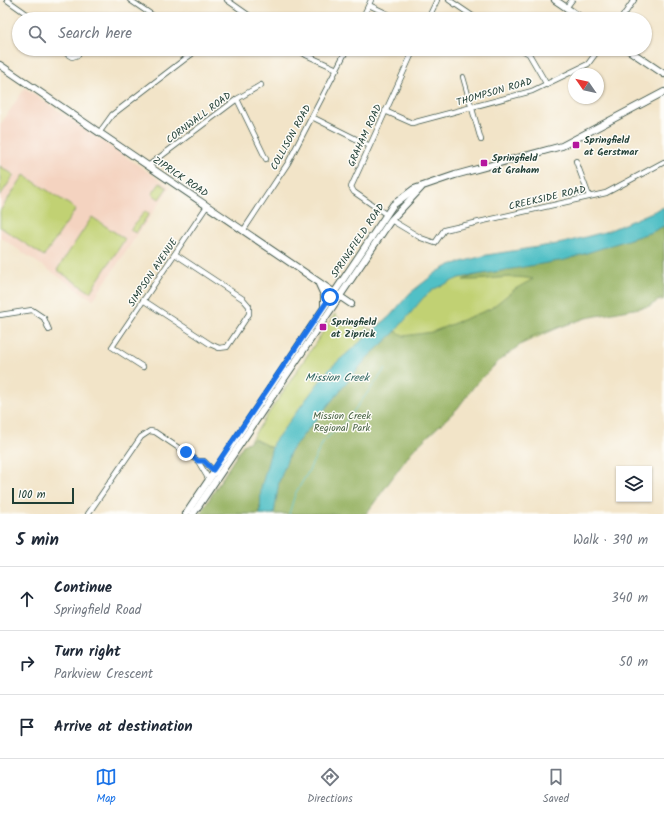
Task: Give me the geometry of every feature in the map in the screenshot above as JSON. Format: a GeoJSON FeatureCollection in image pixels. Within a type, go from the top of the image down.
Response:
{"type":"FeatureCollection","features":[{"type":"Feature","properties":{"kind":"main road"},"geometry":{"type":"LineString","coordinates":[[555,0],[572,12]]}},
{"type":"Feature","properties":{"kind":"main road"},"geometry":{"type":"LineString","coordinates":[[637,56],[664,74]]}},
{"type":"Feature","properties":{"kind":"main road","name":"ZIPRICK ROAD"},"geometry":{"type":"LineString","coordinates":[[0,66],[351,304]]}},
{"type":"Feature","properties":{"kind":"main road","name":"SPRINGFIELD ROAD"},"geometry":{"type":"LineString","coordinates":[[186,514],[213,470],[333,293],[389,217],[421,187],[456,175],[562,146],[664,92]]}},
{"type":"Feature","properties":{"kind":"main road","name":"SPRINGFIELD ROAD"},"geometry":{"type":"LineString","coordinates":[[193,514],[339,296],[389,217]]}},
{"type":"Feature","properties":{"kind":"main road"},"geometry":{"type":"LineString","coordinates":[[318,282],[324,295],[324,307]]}},
{"type":"Feature","properties":{"kind":"street"},"geometry":{"type":"LineString","coordinates":[[7,0],[24,12]]}},
{"type":"Feature","properties":{"kind":"street"},"geometry":{"type":"LineString","coordinates":[[130,0],[148,12]]}},
{"type":"Feature","properties":{"kind":"street"},"geometry":{"type":"LineString","coordinates":[[227,0],[244,12]]}},
{"type":"Feature","properties":{"kind":"street"},"geometry":{"type":"LineString","coordinates":[[431,12],[437,0]]}},
{"type":"Feature","properties":{"kind":"street"},"geometry":{"type":"LineString","coordinates":[[448,0],[466,12]]}},
{"type":"Feature","properties":{"kind":"street"},"geometry":{"type":"LineString","coordinates":[[566,8],[572,0]]}},
{"type":"Feature","properties":{"kind":"street"},"geometry":{"type":"LineString","coordinates":[[626,12],[634,0]]}},
{"type":"Feature","properties":{"kind":"street"},"geometry":{"type":"LineString","coordinates":[[365,12],[370,2],[386,12]]}},
{"type":"Feature","properties":{"kind":"street"},"geometry":{"type":"LineString","coordinates":[[99,133],[112,115],[189,56]]}},
{"type":"Feature","properties":{"kind":"street"},"geometry":{"type":"LineString","coordinates":[[308,56],[337,69]]}},
{"type":"Feature","properties":{"kind":"street","name":"COLLISON ROAD"},"geometry":{"type":"LineString","coordinates":[[243,231],[288,163],[344,56]]}},
{"type":"Feature","properties":{"kind":"street","name":"GRAHAM ROAD"},"geometry":{"type":"LineString","coordinates":[[411,56],[368,145],[350,187],[354,192],[389,217],[421,238],[435,243]]}},
{"type":"Feature","properties":{"kind":"street"},"geometry":{"type":"LineString","coordinates":[[530,56],[547,85]]}},
{"type":"Feature","properties":{"kind":"street","name":"THOMPSON ROAD"},"geometry":{"type":"LineString","coordinates":[[385,111],[412,123],[471,108],[547,85],[588,64],[594,56]]}},
{"type":"Feature","properties":{"kind":"street"},"geometry":{"type":"LineString","coordinates":[[463,77],[481,140]]}},
{"type":"Feature","properties":{"kind":"street","name":"CORNWALL ROAD"},"geometry":{"type":"LineString","coordinates":[[148,166],[237,99],[261,85]]}},
{"type":"Feature","properties":{"kind":"street"},"geometry":{"type":"LineString","coordinates":[[237,99],[266,159]]}},
{"type":"Feature","properties":{"kind":"street"},"geometry":{"type":"LineString","coordinates":[[312,117],[368,145]]}},
{"type":"Feature","properties":{"kind":"street"},"geometry":{"type":"LineString","coordinates":[[576,161],[589,196]]}},
{"type":"Feature","properties":{"kind":"street","name":"CREEKSIDE ROAD"},"geometry":{"type":"LineString","coordinates":[[435,243],[444,230],[606,193],[664,162]]}},
{"type":"Feature","properties":{"kind":"street","name":"SIMPSON AVENUE"},"geometry":{"type":"LineString","coordinates":[[143,367],[112,347],[207,206]]}},
{"type":"Feature","properties":{"kind":"street"},"geometry":{"type":"LineString","coordinates":[[144,300],[210,344],[219,348],[227,347],[249,314],[249,306],[243,299],[175,254]]}},
{"type":"Feature","properties":{"kind":"street"},"geometry":{"type":"LineString","coordinates":[[0,315],[32,310],[44,318],[50,330]]}},
{"type":"Feature","properties":{"kind":"street"},"geometry":{"type":"LineString","coordinates":[[88,514],[141,437],[150,431],[155,432],[198,461],[208,478]]}},
{"type":"Feature","properties":{"kind":"street"},"geometry":{"type":"LineString","coordinates":[[198,461],[204,461],[218,476]]}},
{"type":"Feature","properties":{"kind":"shaded area"},"geometry":{"type":"Polygon","coordinates":[[[25,88],[170,187],[93,300],[0,237],[0,125],[25,88]]]}},
{"type":"Feature","properties":{"kind":"green space"},"geometry":{"type":"Polygon","coordinates":[[[0,166],[14,175],[0,196],[0,166]]]}},
{"type":"Feature","properties":{"kind":"green space"},"geometry":{"type":"Polygon","coordinates":[[[24,175],[76,209],[44,256],[0,227],[0,211],[24,175]]]}},
{"type":"Feature","properties":{"kind":"green space"},"geometry":{"type":"Polygon","coordinates":[[[160,183],[167,188],[159,199],[152,194],[160,183]]]}},
{"type":"Feature","properties":{"kind":"green space"},"geometry":{"type":"Polygon","coordinates":[[[145,211],[149,214],[136,233],[130,230],[145,211]]]}},
{"type":"Feature","properties":{"kind":"green space"},"geometry":{"type":"Polygon","coordinates":[[[92,217],[125,239],[90,292],[57,270],[92,217]]]}},
{"type":"Feature","properties":{"kind":"green space","name":"Mission Creek Regional Park"},"geometry":{"type":"Polygon","coordinates":[[[664,224],[664,300],[627,298],[494,356],[337,514],[201,514],[335,314],[346,327],[353,322],[358,321],[366,325],[365,327],[373,330],[384,321],[390,326],[429,291],[456,276],[664,224]]]}},
{"type":"Feature","properties":{"kind":"green space","name":"Mission Creek Regional Park"},"geometry":{"type":"Polygon","coordinates":[[[664,225],[664,297],[650,306],[586,318],[531,337],[501,359],[475,385],[457,409],[412,451],[366,514],[273,514],[278,485],[289,451],[391,328],[404,336],[432,332],[490,309],[515,289],[533,279],[506,277],[463,280],[475,275],[664,225]]]}},
{"type":"Feature","properties":{"kind":"green space"},"geometry":{"type":"Polygon","coordinates":[[[254,439],[274,449],[264,482],[259,514],[200,514],[243,445],[254,439]]]}},
{"type":"Feature","properties":{"kind":"water","name":"Mission Creek"},"geometry":{"type":"Polygon","coordinates":[[[664,207],[664,226],[652,232],[565,260],[459,278],[434,289],[423,298],[395,332],[368,357],[291,450],[279,482],[274,514],[260,514],[261,488],[273,443],[329,369],[390,316],[410,293],[437,272],[450,265],[487,255],[563,243],[608,231],[664,207]]]}},
{"type":"Feature","properties":{"kind":"waterway"},"geometry":{"type":"LineString","coordinates":[[289,514],[295,494],[323,442],[332,433],[341,428],[386,368]]}},
{"type":"Feature","properties":{"kind":"place","name":"Springfield at Gerstmar"},"geometry":{"type":"Point","coordinates":[576,145]}},
{"type":"Feature","properties":{"kind":"place","name":"Springfield at Graham"},"geometry":{"type":"Point","coordinates":[484,163]}},
{"type":"Feature","properties":{"kind":"place","name":"Springfield at Ziprick"},"geometry":{"type":"Point","coordinates":[323,327]}},
{"type":"Feature","properties":{"kind":"route"},"geometry":{"type":"LineString","coordinates":[[186,452],[198,461],[204,461],[213,470],[330,297]]}}]}
